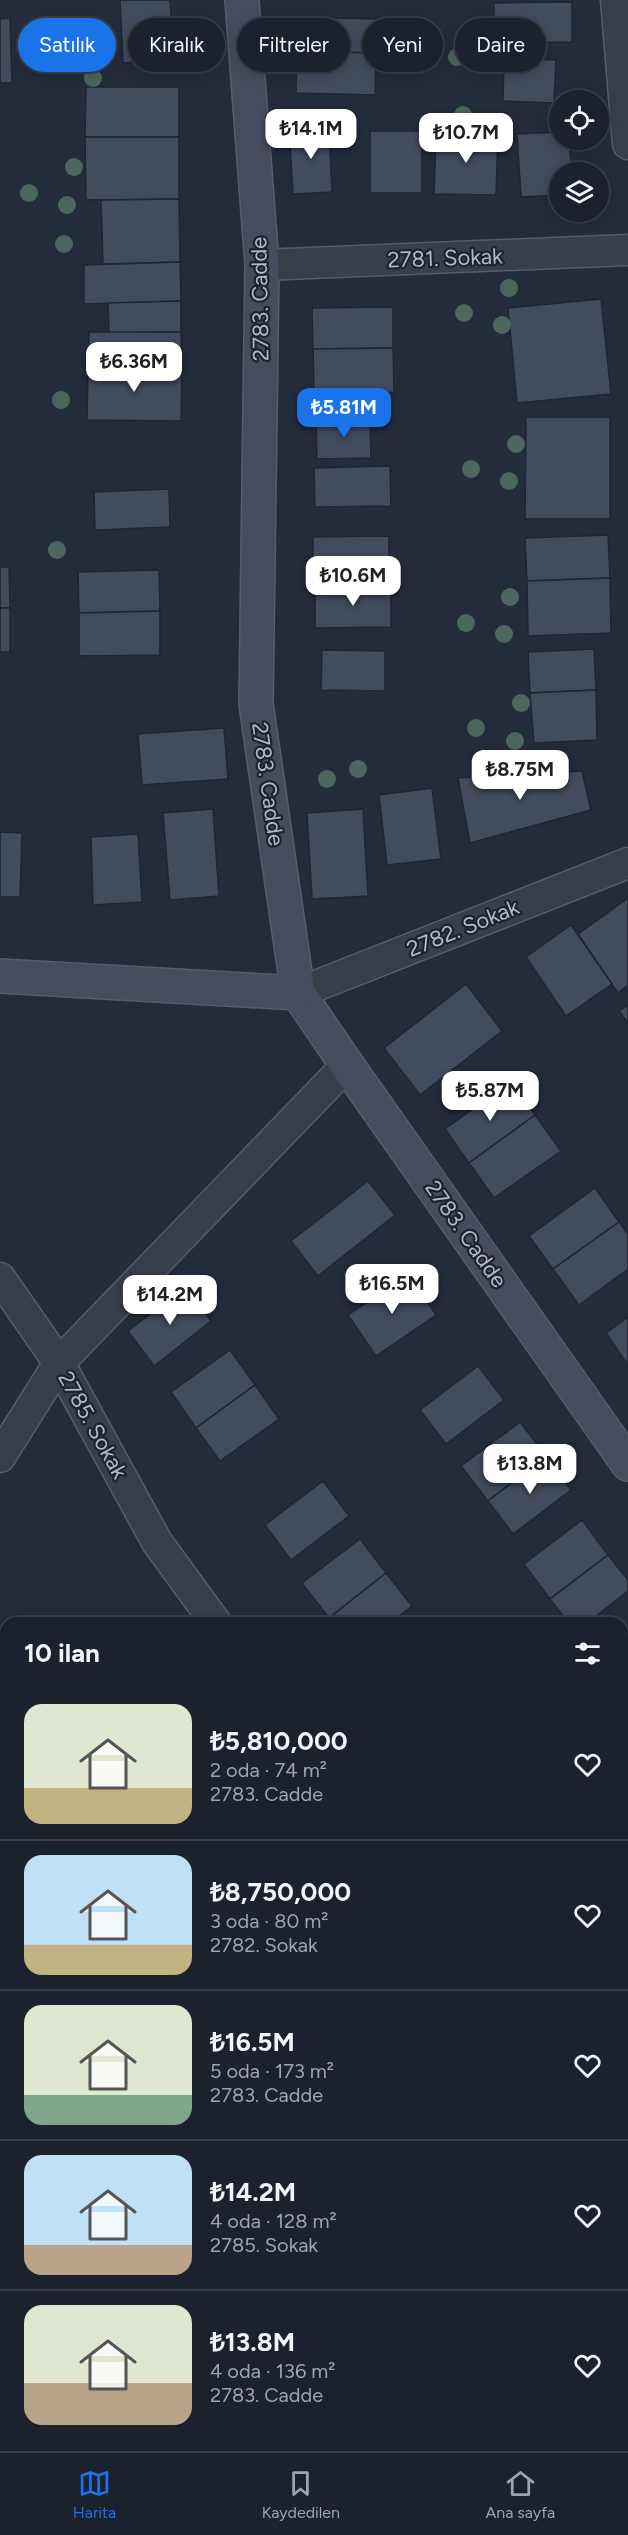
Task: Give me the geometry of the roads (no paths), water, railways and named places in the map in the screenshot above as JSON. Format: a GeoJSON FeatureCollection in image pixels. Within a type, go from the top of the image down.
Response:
{"type":"FeatureCollection","features":[{"type":"Feature","properties":{"kind":"main road","name":"2783. Cadde"},"geometry":{"type":"LineString","coordinates":[[242,0],[262,265],[256,704],[298,993],[628,1464]]}},
{"type":"Feature","properties":{"kind":"main road"},"geometry":{"type":"LineString","coordinates":[[0,976],[298,993]]}},
{"type":"Feature","properties":{"kind":"street"},"geometry":{"type":"LineString","coordinates":[[616,0],[628,144]]}},
{"type":"Feature","properties":{"kind":"street","name":"2781. Sokak"},"geometry":{"type":"LineString","coordinates":[[262,265],[628,250]]}},
{"type":"Feature","properties":{"kind":"street","name":"2782. Sokak"},"geometry":{"type":"LineString","coordinates":[[298,993],[628,863]]}},
{"type":"Feature","properties":{"kind":"street","name":"2785. Sokak"},"geometry":{"type":"LineString","coordinates":[[212,1617],[157,1542],[59,1363],[347,1065]]}},
{"type":"Feature","properties":{"kind":"street"},"geometry":{"type":"LineString","coordinates":[[0,1278],[59,1363],[0,1457]]}}]}
